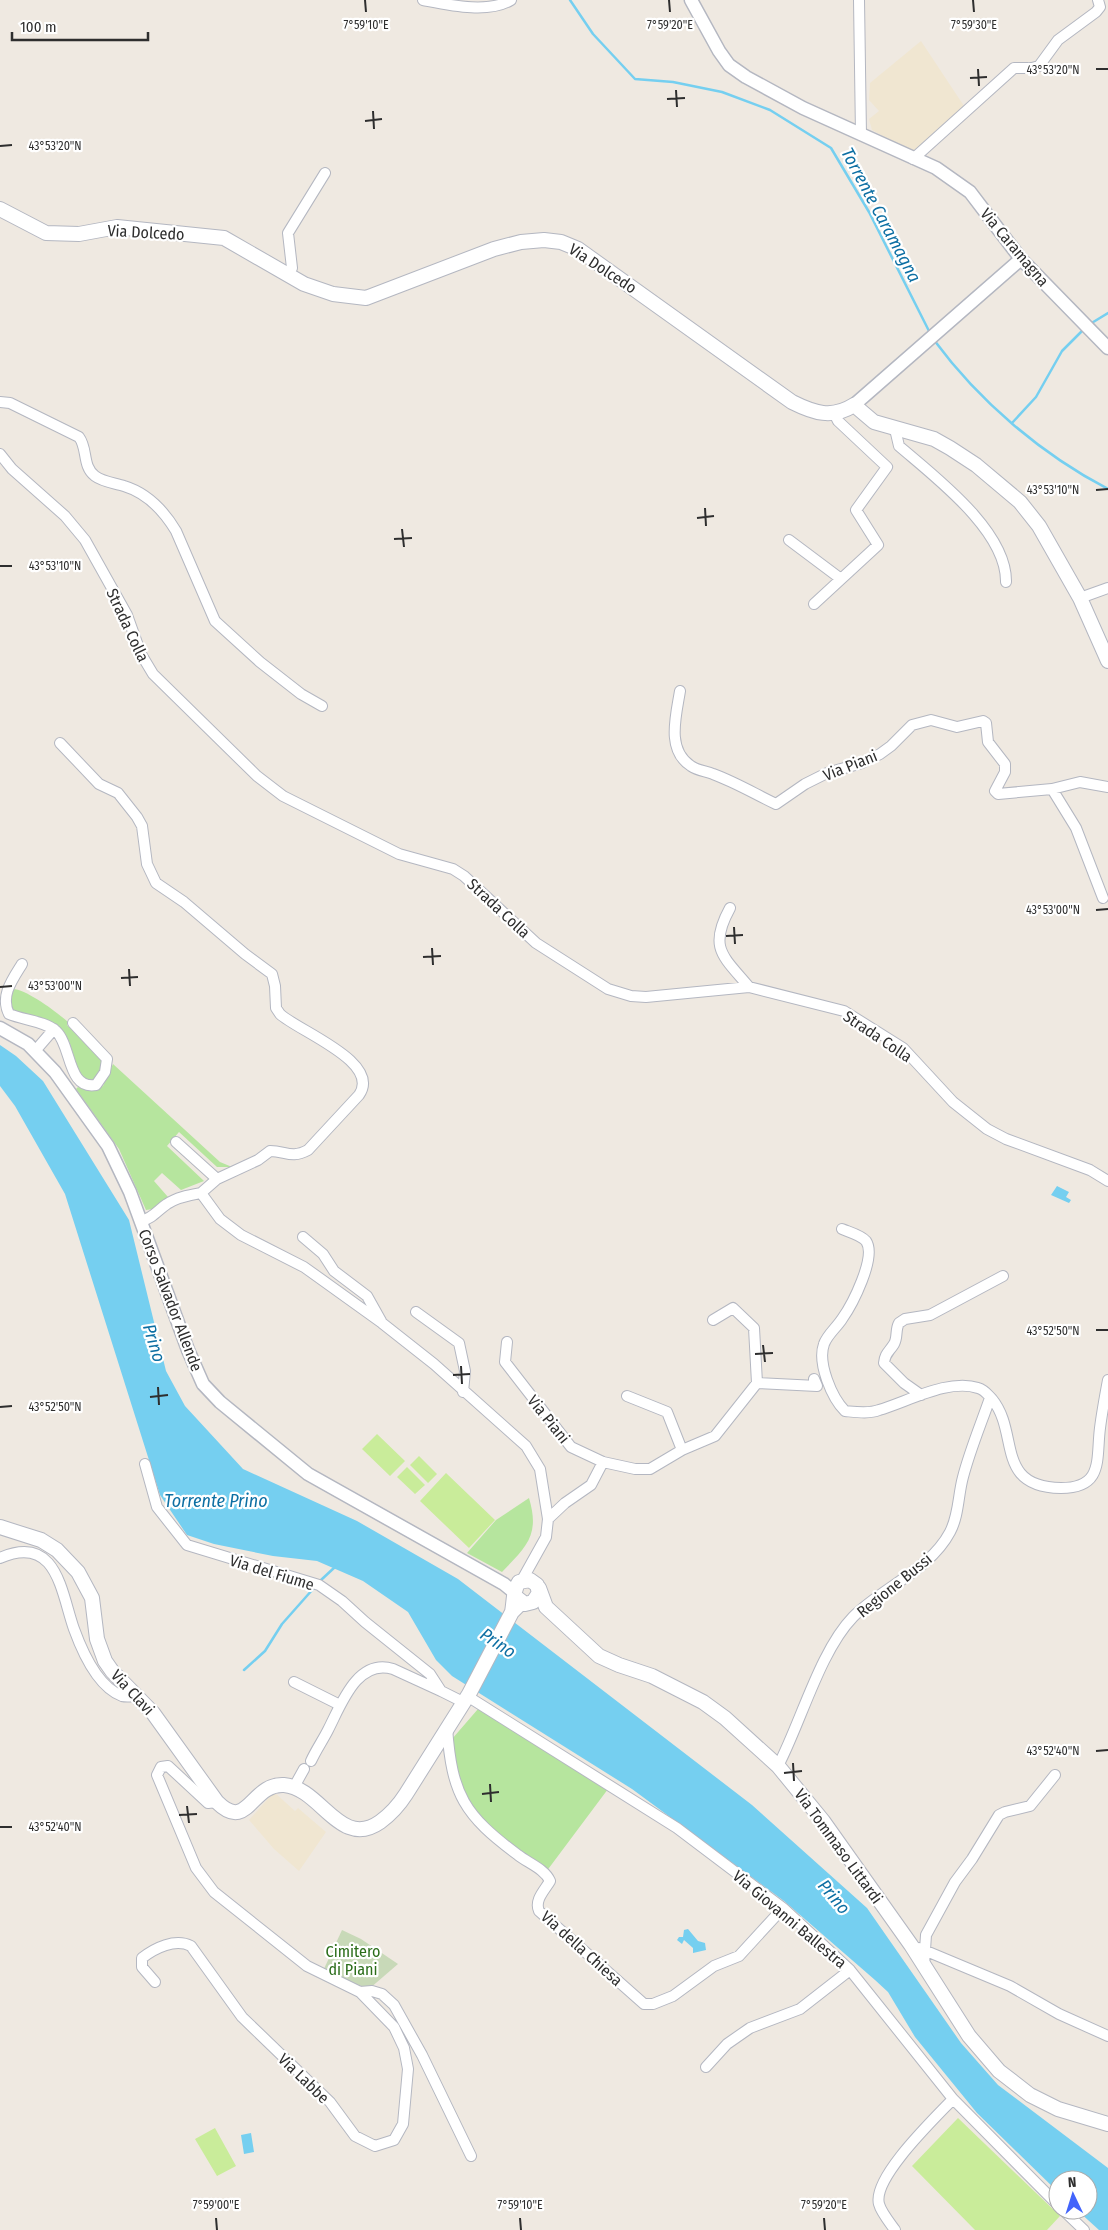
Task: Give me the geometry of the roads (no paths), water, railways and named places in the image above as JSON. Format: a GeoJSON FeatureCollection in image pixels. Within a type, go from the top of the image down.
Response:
{"type":"FeatureCollection","features":[{"type":"Feature","properties":{"kind":"main road","name":"Via Dolcedo"},"geometry":{"type":"LineString","coordinates":[[0,209],[46,233],[79,234],[117,227],[224,238],[304,284],[333,294],[366,298],[494,249],[522,242],[544,240],[561,242],[578,249],[792,402],[809,411],[834,414]]}},
{"type":"Feature","properties":{"kind":"main road"},"geometry":{"type":"LineString","coordinates":[[834,414],[842,413],[854,405],[874,422],[934,439],[976,465],[1005,488],[1039,526],[1080,598],[1108,661]]}},
{"type":"Feature","properties":{"kind":"main road","name":"Via Clavi"},"geometry":{"type":"LineString","coordinates":[[0,1527],[41,1540],[57,1550],[71,1564],[90,1592],[97,1639],[102,1655],[112,1671],[153,1713],[217,1802]]}},
{"type":"Feature","properties":{"kind":"main road"},"geometry":{"type":"LineString","coordinates":[[217,1802],[230,1813],[237,1814],[268,1788],[284,1785],[294,1787],[344,1825],[353,1829],[371,1828],[399,1806],[466,1697],[518,1596],[530,1580],[538,1587],[536,1600],[518,1596]]}},
{"type":"Feature","properties":{"kind":"main road","name":"Via Tommaso Littardi"},"geometry":{"type":"LineString","coordinates":[[538,1587],[546,1608],[599,1656],[619,1666],[652,1676],[703,1702],[725,1718],[778,1766],[823,1821],[917,1947],[924,1965],[969,2036],[999,2071],[1030,2095],[1058,2109],[1108,2124]]}},
{"type":"Feature","properties":{"kind":"main road"},"geometry":{"type":"LineString","coordinates":[[518,1596],[546,1608]]}},
{"type":"Feature","properties":{"kind":"street"},"geometry":{"type":"LineString","coordinates":[[423,0],[446,5],[483,6],[502,5],[511,0]]}},
{"type":"Feature","properties":{"kind":"street","name":"Via Caramagna"},"geometry":{"type":"LineString","coordinates":[[691,0],[729,65],[746,77],[803,108],[945,173],[970,192],[1022,259],[1108,348]]}},
{"type":"Feature","properties":{"kind":"street"},"geometry":{"type":"LineString","coordinates":[[859,0],[861,135]]}},
{"type":"Feature","properties":{"kind":"street"},"geometry":{"type":"LineString","coordinates":[[913,159],[1014,68],[1032,68],[1042,63],[1058,40],[1096,12],[1100,7],[1098,0]]}},
{"type":"Feature","properties":{"kind":"street"},"geometry":{"type":"LineString","coordinates":[[288,275],[292,268],[288,233],[325,173]]}},
{"type":"Feature","properties":{"kind":"street"},"geometry":{"type":"LineString","coordinates":[[854,405],[946,323],[1022,259]]}},
{"type":"Feature","properties":{"kind":"street"},"geometry":{"type":"LineString","coordinates":[[0,402],[10,403],[79,437],[83,443],[86,466],[95,476],[140,493],[169,518],[215,621],[260,662],[301,694],[322,706]]}},
{"type":"Feature","properties":{"kind":"street"},"geometry":{"type":"LineString","coordinates":[[814,604],[878,545],[856,510],[887,467],[834,414]]}},
{"type":"Feature","properties":{"kind":"street"},"geometry":{"type":"LineString","coordinates":[[895,429],[899,446],[983,526],[1004,563],[1006,582]]}},
{"type":"Feature","properties":{"kind":"street","name":"Strada Colla"},"geometry":{"type":"LineString","coordinates":[[0,454],[12,469],[40,491],[65,516],[85,540],[126,615],[141,654],[153,674],[270,788],[399,854],[453,869],[464,876],[536,943],[608,989],[631,996],[646,996],[750,987],[833,1007],[852,1015],[912,1056],[953,1102],[987,1129],[1006,1139],[1090,1170],[1108,1181]]}},
{"type":"Feature","properties":{"kind":"street"},"geometry":{"type":"LineString","coordinates":[[790,540],[841,579]]}},
{"type":"Feature","properties":{"kind":"street"},"geometry":{"type":"LineString","coordinates":[[1080,598],[1108,588]]}},
{"type":"Feature","properties":{"kind":"street","name":"Via Piani"},"geometry":{"type":"LineString","coordinates":[[680,691],[674,738],[684,761],[692,767],[712,773],[776,804],[805,784],[827,773],[862,763],[880,754],[912,725],[931,720],[957,727],[983,721],[986,723],[988,742],[1005,764],[1005,772],[995,791],[998,794],[1052,788],[1080,782],[1108,787]]}},
{"type":"Feature","properties":{"kind":"street"},"geometry":{"type":"LineString","coordinates":[[60,743],[99,784],[113,788],[137,817],[142,826],[147,864],[156,883],[184,902],[245,954],[272,974],[276,986],[276,1008],[280,1014],[342,1053],[364,1079],[364,1087],[358,1095],[308,1150],[300,1154],[288,1155],[270,1152],[258,1160],[217,1179],[202,1194],[186,1196],[168,1203],[147,1220],[141,1221]]}},
{"type":"Feature","properties":{"kind":"street"},"geometry":{"type":"LineString","coordinates":[[1052,788],[1076,828],[1102,898]]}},
{"type":"Feature","properties":{"kind":"street"},"geometry":{"type":"LineString","coordinates":[[730,908],[719,931],[718,941],[729,962],[750,987]]}},
{"type":"Feature","properties":{"kind":"street"},"geometry":{"type":"LineString","coordinates":[[22,964],[3,997],[5,1008],[9,1014],[54,1029],[65,1044],[80,1083],[84,1086],[96,1085],[104,1072],[107,1059],[73,1023]]}},
{"type":"Feature","properties":{"kind":"street","name":"Corso Salvador Allende"},"geometry":{"type":"LineString","coordinates":[[0,1028],[28,1044],[55,1072],[108,1146],[141,1221],[188,1350],[203,1384],[220,1402],[308,1474],[504,1584],[518,1596]]}},
{"type":"Feature","properties":{"kind":"street"},"geometry":{"type":"LineString","coordinates":[[35,1051],[54,1029]]}},
{"type":"Feature","properties":{"kind":"street"},"geometry":{"type":"LineString","coordinates":[[176,1142],[217,1179]]}},
{"type":"Feature","properties":{"kind":"street"},"geometry":{"type":"LineString","coordinates":[[202,1194],[220,1218],[240,1235],[304,1267],[382,1323],[434,1364],[463,1392],[526,1446],[540,1469],[548,1519],[546,1537],[518,1596]]}},
{"type":"Feature","properties":{"kind":"street"},"geometry":{"type":"LineString","coordinates":[[842,1229],[864,1239],[868,1245],[869,1258],[843,1318],[824,1344],[822,1357],[835,1402],[846,1411],[878,1411],[921,1395],[962,1385],[976,1387],[986,1391],[1000,1408],[1005,1420],[1008,1449],[1016,1466],[1024,1476],[1036,1484],[1053,1488],[1067,1488],[1084,1483],[1092,1477],[1097,1469],[1100,1430],[1108,1380]]}},
{"type":"Feature","properties":{"kind":"street"},"geometry":{"type":"LineString","coordinates":[[303,1237],[323,1254],[334,1271],[367,1296],[382,1323]]}},
{"type":"Feature","properties":{"kind":"street"},"geometry":{"type":"LineString","coordinates":[[921,1395],[904,1383],[884,1363],[886,1352],[894,1344],[897,1337],[898,1323],[905,1319],[930,1314],[1003,1276]]}},
{"type":"Feature","properties":{"kind":"street"},"geometry":{"type":"LineString","coordinates":[[713,1320],[733,1308],[754,1328],[758,1383],[817,1386],[814,1379]]}},
{"type":"Feature","properties":{"kind":"street"},"geometry":{"type":"LineString","coordinates":[[416,1312],[460,1343],[465,1371],[463,1392]]}},
{"type":"Feature","properties":{"kind":"street","name":"Via Piani"},"geometry":{"type":"LineString","coordinates":[[507,1342],[505,1362],[571,1447],[603,1462],[635,1470],[650,1469],[682,1450],[715,1436],[758,1383]]}},
{"type":"Feature","properties":{"kind":"street"},"geometry":{"type":"LineString","coordinates":[[627,1396],[667,1412],[682,1450]]}},
{"type":"Feature","properties":{"kind":"street","name":"Regione Bussi"},"geometry":{"type":"LineString","coordinates":[[778,1766],[792,1740],[817,1678],[835,1643],[853,1617],[920,1565],[944,1542],[950,1531],[960,1500],[962,1479],[990,1398]]}},
{"type":"Feature","properties":{"kind":"street"},"geometry":{"type":"LineString","coordinates":[[548,1519],[565,1503],[591,1485],[603,1462]]}},
{"type":"Feature","properties":{"kind":"street","name":"Via del Fiume"},"geometry":{"type":"LineString","coordinates":[[145,1464],[158,1507],[187,1545],[319,1585],[342,1600],[365,1622],[430,1674],[441,1691]]}},
{"type":"Feature","properties":{"kind":"street"},"geometry":{"type":"LineString","coordinates":[[0,1558],[10,1553],[22,1552],[44,1559],[54,1568],[60,1579],[74,1629],[88,1659],[104,1684],[124,1696],[138,1696]]}},
{"type":"Feature","properties":{"kind":"street"},"geometry":{"type":"LineString","coordinates":[[535,1560],[538,1587]]}},
{"type":"Feature","properties":{"kind":"street","name":"Via del Fiume"},"geometry":{"type":"LineString","coordinates":[[311,1761],[340,1705],[360,1678],[369,1670],[378,1668],[393,1669],[441,1691],[466,1697]]}},
{"type":"Feature","properties":{"kind":"street"},"geometry":{"type":"LineString","coordinates":[[294,1682],[340,1705]]}},
{"type":"Feature","properties":{"kind":"street","name":"Via Giovanni Ballestra"},"geometry":{"type":"LineString","coordinates":[[466,1697],[669,1823],[783,1908],[850,1970],[953,2099],[1048,2195]]}},
{"type":"Feature","properties":{"kind":"street","name":"Via della Chiesa"},"geometry":{"type":"LineString","coordinates":[[447,1728],[449,1755],[458,1791],[472,1817],[518,1855],[548,1876],[550,1881],[538,1900],[539,1911],[644,2004],[652,2004],[673,1996],[714,1966],[739,1956],[783,1908]]}},
{"type":"Feature","properties":{"kind":"street","name":"Via Labbe"},"geometry":{"type":"LineString","coordinates":[[155,1982],[142,1967],[142,1958],[150,1952],[174,1943],[181,1942],[191,1946],[242,2017],[330,2102],[355,2136],[365,2143],[377,2146],[392,2141],[402,2127],[408,2069],[404,2048],[394,2027],[360,1992],[307,1966],[214,1892],[196,1868],[157,1775],[158,1770],[161,1767],[168,1766],[208,1803],[217,1802]]}},
{"type":"Feature","properties":{"kind":"street"},"geometry":{"type":"LineString","coordinates":[[294,1787],[304,1769]]}},
{"type":"Feature","properties":{"kind":"street"},"geometry":{"type":"LineString","coordinates":[[1055,1775],[1030,1806],[1005,1812],[999,1816],[943,1902],[926,1935],[917,1947],[1002,1982],[1059,2014],[1108,2036]]}},
{"type":"Feature","properties":{"kind":"street"},"geometry":{"type":"LineString","coordinates":[[706,2067],[727,2044],[750,2028],[800,2008],[850,1970]]}},
{"type":"Feature","properties":{"kind":"street","name":"Via Labbe"},"geometry":{"type":"LineString","coordinates":[[360,1992],[372,1991],[382,1994],[394,2005],[422,2055],[471,2156]]}},
{"type":"Feature","properties":{"kind":"street"},"geometry":{"type":"LineString","coordinates":[[895,2230],[878,2204],[879,2189],[893,2166],[915,2139],[953,2099]]}},
{"type":"Feature","properties":{"kind":"street"},"geometry":{"type":"LineString","coordinates":[[1074,2220],[1084,2230]]}},
{"type":"Feature","properties":{"kind":"water","name":"Torrente Prino"},"geometry":{"type":"Polygon","coordinates":[[[0,1045],[16,1056],[43,1081],[129,1220],[166,1371],[185,1406],[243,1469],[357,1521],[458,1579],[752,1805],[867,1908],[961,2043],[998,2085],[1108,2168],[1108,2230],[1099,2230],[1088,2220],[1098,2220],[1098,2170],[1048,2170],[1048,2182],[977,2113],[915,2037],[888,1992],[875,1980],[784,1901],[632,1789],[452,1676],[436,1660],[408,1612],[363,1581],[317,1561],[273,1556],[214,1544],[187,1535],[160,1495],[65,1194],[15,1106],[0,1086],[0,1045]]]}},
{"type":"Feature","properties":{"kind":"water"},"geometry":{"type":"Polygon","coordinates":[[[1057,1186],[1069,1192],[1066,1197],[1071,1200],[1069,1203],[1051,1195],[1057,1186]]]}},
{"type":"Feature","properties":{"kind":"water"},"geometry":{"type":"Polygon","coordinates":[[[688,1929],[698,1941],[705,1943],[706,1950],[693,1953],[693,1948],[684,1940],[682,1944],[677,1940],[679,1937],[683,1937],[684,1930],[688,1929]]]}},
{"type":"Feature","properties":{"kind":"water"},"geometry":{"type":"Polygon","coordinates":[[[251,2133],[254,2152],[244,2154],[241,2135],[251,2133]]]}},
{"type":"Feature","properties":{"kind":"waterway","name":"Torrente Caramagna"},"geometry":{"type":"LineString","coordinates":[[570,0],[593,34],[635,79],[673,82],[722,92],[770,110],[831,148],[869,212],[930,333]]}},
{"type":"Feature","properties":{"kind":"waterway"},"geometry":{"type":"LineString","coordinates":[[1090,324],[1108,313]]}},
{"type":"Feature","properties":{"kind":"waterway"},"geometry":{"type":"LineString","coordinates":[[1012,423],[1036,397],[1062,351],[1084,329]]}},
{"type":"Feature","properties":{"kind":"waterway","name":"Torrente Caramagna"},"geometry":{"type":"LineString","coordinates":[[934,340],[991,405],[1035,443],[1059,460],[1108,489]]}},
{"type":"Feature","properties":{"kind":"waterway"},"geometry":{"type":"LineString","coordinates":[[321,1580],[335,1567]]}},
{"type":"Feature","properties":{"kind":"waterway"},"geometry":{"type":"LineString","coordinates":[[244,1670],[265,1651],[282,1624],[313,1589]]}},
{"type":"Feature","properties":{"kind":"water label","name":"Prino"},"geometry":{"type":"Point","coordinates":[154,1343]}},
{"type":"Feature","properties":{"kind":"water label","name":"Prino"},"geometry":{"type":"Point","coordinates":[498,1643]}},
{"type":"Feature","properties":{"kind":"water label","name":"Prino"},"geometry":{"type":"Point","coordinates":[834,1897]}},
{"type":"Feature","properties":{"kind":"park label","name":"Cimitero di Piani"},"geometry":{"type":"Point","coordinates":[353,1960]}}]}
